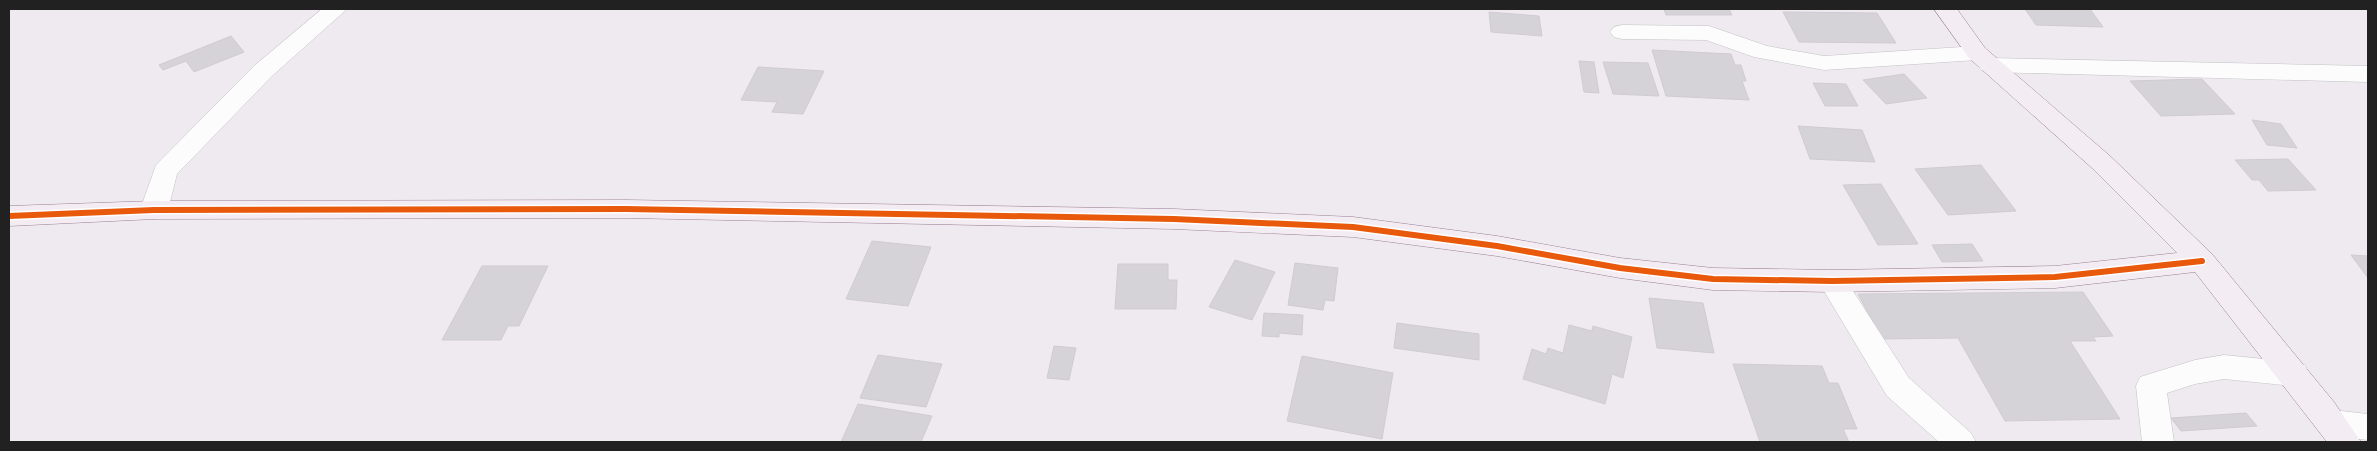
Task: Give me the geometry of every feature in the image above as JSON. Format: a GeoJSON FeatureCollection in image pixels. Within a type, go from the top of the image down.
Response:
{"type":"FeatureCollection","features":[{"type":"Feature","properties":{"kind":"street"},"geometry":{"type":"LineString","coordinates":[[154,210],[165,171],[263,71],[336,9]]}},
{"type":"Feature","properties":{"kind":"street"},"geometry":{"type":"LineString","coordinates":[[1945,9],[1983,59],[2101,162],[2202,261],[2294,374],[2338,433],[2368,427]]}},
{"type":"Feature","properties":{"kind":"street"},"geometry":{"type":"LineString","coordinates":[[1622,32],[1710,33],[1762,52],[1824,63],[1983,59],[2265,73],[2368,74]]}},
{"type":"Feature","properties":{"kind":"street"},"geometry":{"type":"LineString","coordinates":[[9,216],[154,210],[626,209],[1164,219],[1353,227],[1497,246],[1620,268],[1713,279],[1832,281],[2055,277],[2202,261]]}},
{"type":"Feature","properties":{"kind":"street"},"geometry":{"type":"LineString","coordinates":[[1832,281],[1898,387],[1960,442]]}},
{"type":"Feature","properties":{"kind":"street"},"geometry":{"type":"LineString","coordinates":[[2158,442],[2151,386],[2195,372],[2224,367],[2294,374]]}},
{"type":"Feature","properties":{"kind":"building"},"geometry":{"type":"Polygon","coordinates":[[[1664,9],[1729,9],[1732,15],[1666,15],[1664,9]]]}},
{"type":"Feature","properties":{"kind":"building"},"geometry":{"type":"Polygon","coordinates":[[[2025,9],[2090,9],[2103,27],[2036,25],[2025,9]]]}},
{"type":"Feature","properties":{"kind":"building"},"geometry":{"type":"Polygon","coordinates":[[[1489,12],[1539,16],[1542,36],[1491,32],[1489,12]]]}},
{"type":"Feature","properties":{"kind":"building"},"geometry":{"type":"Polygon","coordinates":[[[1783,12],[1877,13],[1896,43],[1799,42],[1783,12]]]}},
{"type":"Feature","properties":{"kind":"building"},"geometry":{"type":"Polygon","coordinates":[[[231,36],[244,52],[194,72],[186,61],[163,70],[159,65],[231,36]]]}},
{"type":"Feature","properties":{"kind":"building"},"geometry":{"type":"Polygon","coordinates":[[[1652,50],[1731,54],[1735,65],[1741,65],[1746,81],[1742,81],[1749,100],[1666,96],[1652,50]]]}},
{"type":"Feature","properties":{"kind":"building"},"geometry":{"type":"Polygon","coordinates":[[[1579,61],[1594,62],[1599,93],[1584,92],[1579,61]]]}},
{"type":"Feature","properties":{"kind":"building"},"geometry":{"type":"Polygon","coordinates":[[[1603,62],[1648,63],[1659,96],[1613,94],[1603,62]]]}},
{"type":"Feature","properties":{"kind":"building"},"geometry":{"type":"Polygon","coordinates":[[[758,67],[824,71],[803,114],[772,112],[777,102],[741,100],[758,67]]]}},
{"type":"Feature","properties":{"kind":"building"},"geometry":{"type":"Polygon","coordinates":[[[1904,74],[1927,98],[1886,104],[1863,80],[1904,74]]]}},
{"type":"Feature","properties":{"kind":"building"},"geometry":{"type":"Polygon","coordinates":[[[2202,79],[2235,114],[2161,116],[2130,81],[2202,79]]]}},
{"type":"Feature","properties":{"kind":"building"},"geometry":{"type":"Polygon","coordinates":[[[1813,83],[1846,84],[1858,106],[1825,106],[1813,83]]]}},
{"type":"Feature","properties":{"kind":"building"},"geometry":{"type":"Polygon","coordinates":[[[2252,120],[2281,124],[2297,148],[2267,145],[2252,120]]]}},
{"type":"Feature","properties":{"kind":"building"},"geometry":{"type":"Polygon","coordinates":[[[1798,126],[1862,130],[1875,162],[1810,159],[1798,126]]]}},
{"type":"Feature","properties":{"kind":"building"},"geometry":{"type":"Polygon","coordinates":[[[2288,159],[2316,190],[2268,191],[2259,180],[2252,180],[2235,160],[2288,159]]]}},
{"type":"Feature","properties":{"kind":"building"},"geometry":{"type":"Polygon","coordinates":[[[1981,165],[2016,211],[1948,215],[1915,169],[1981,165]]]}},
{"type":"Feature","properties":{"kind":"building"},"geometry":{"type":"Polygon","coordinates":[[[1881,184],[1918,244],[1878,245],[1843,185],[1881,184]]]}},
{"type":"Feature","properties":{"kind":"building"},"geometry":{"type":"Polygon","coordinates":[[[872,241],[931,247],[908,306],[846,299],[872,241]]]}},
{"type":"Feature","properties":{"kind":"building"},"geometry":{"type":"Polygon","coordinates":[[[1972,244],[1983,261],[1942,262],[1932,245],[1972,244]]]}},
{"type":"Feature","properties":{"kind":"building"},"geometry":{"type":"Polygon","coordinates":[[[2351,255],[2368,256],[2368,278],[2351,255]]]}},
{"type":"Feature","properties":{"kind":"building"},"geometry":{"type":"Polygon","coordinates":[[[1235,260],[1275,272],[1252,320],[1209,307],[1235,260]]]}},
{"type":"Feature","properties":{"kind":"building"},"geometry":{"type":"Polygon","coordinates":[[[1295,263],[1338,268],[1334,301],[1325,300],[1323,310],[1288,305],[1295,263]]]}},
{"type":"Feature","properties":{"kind":"building"},"geometry":{"type":"Polygon","coordinates":[[[1118,264],[1168,264],[1168,280],[1177,280],[1176,309],[1115,309],[1118,264]]]}},
{"type":"Feature","properties":{"kind":"building"},"geometry":{"type":"Polygon","coordinates":[[[482,266],[548,266],[519,326],[508,326],[501,340],[442,340],[482,266]]]}},
{"type":"Feature","properties":{"kind":"building"},"geometry":{"type":"Polygon","coordinates":[[[2083,292],[2113,336],[2093,337],[2096,341],[2070,341],[2120,419],[2005,421],[1958,338],[1882,339],[1858,294],[2083,292]]]}},
{"type":"Feature","properties":{"kind":"building"},"geometry":{"type":"Polygon","coordinates":[[[1649,298],[1703,303],[1714,353],[1657,348],[1649,298]]]}},
{"type":"Feature","properties":{"kind":"building"},"geometry":{"type":"Polygon","coordinates":[[[1264,313],[1303,315],[1302,335],[1279,333],[1279,337],[1262,336],[1264,313]]]}},
{"type":"Feature","properties":{"kind":"building"},"geometry":{"type":"Polygon","coordinates":[[[1397,323],[1479,334],[1479,360],[1394,348],[1397,323]]]}},
{"type":"Feature","properties":{"kind":"building"},"geometry":{"type":"Polygon","coordinates":[[[1569,325],[1592,331],[1593,326],[1632,337],[1623,378],[1612,374],[1605,404],[1523,379],[1532,349],[1546,354],[1548,348],[1563,353],[1569,325]]]}},
{"type":"Feature","properties":{"kind":"building"},"geometry":{"type":"Polygon","coordinates":[[[1054,346],[1076,348],[1069,380],[1047,378],[1054,346]]]}},
{"type":"Feature","properties":{"kind":"building"},"geometry":{"type":"Polygon","coordinates":[[[878,355],[942,364],[926,407],[860,398],[878,355]]]}},
{"type":"Feature","properties":{"kind":"building"},"geometry":{"type":"Polygon","coordinates":[[[1302,356],[1393,373],[1382,439],[1287,421],[1302,356]]]}},
{"type":"Feature","properties":{"kind":"building"},"geometry":{"type":"Polygon","coordinates":[[[1733,364],[1822,366],[1829,383],[1838,383],[1857,429],[1843,429],[1849,442],[1760,442],[1733,364]]]}},
{"type":"Feature","properties":{"kind":"building"},"geometry":{"type":"Polygon","coordinates":[[[858,404],[932,416],[921,442],[841,442],[858,404]]]}},
{"type":"Feature","properties":{"kind":"building"},"geometry":{"type":"Polygon","coordinates":[[[2246,413],[2257,426],[2181,431],[2171,418],[2246,413]]]}},
{"type":"Feature","properties":{"kind":"cycle path"},"geometry":{"type":"LineString","coordinates":[[9,216],[154,210],[626,209],[1174,219],[1353,227],[1497,246],[1620,268],[1713,279],[1832,281],[2055,277],[2202,261]]}}]}
